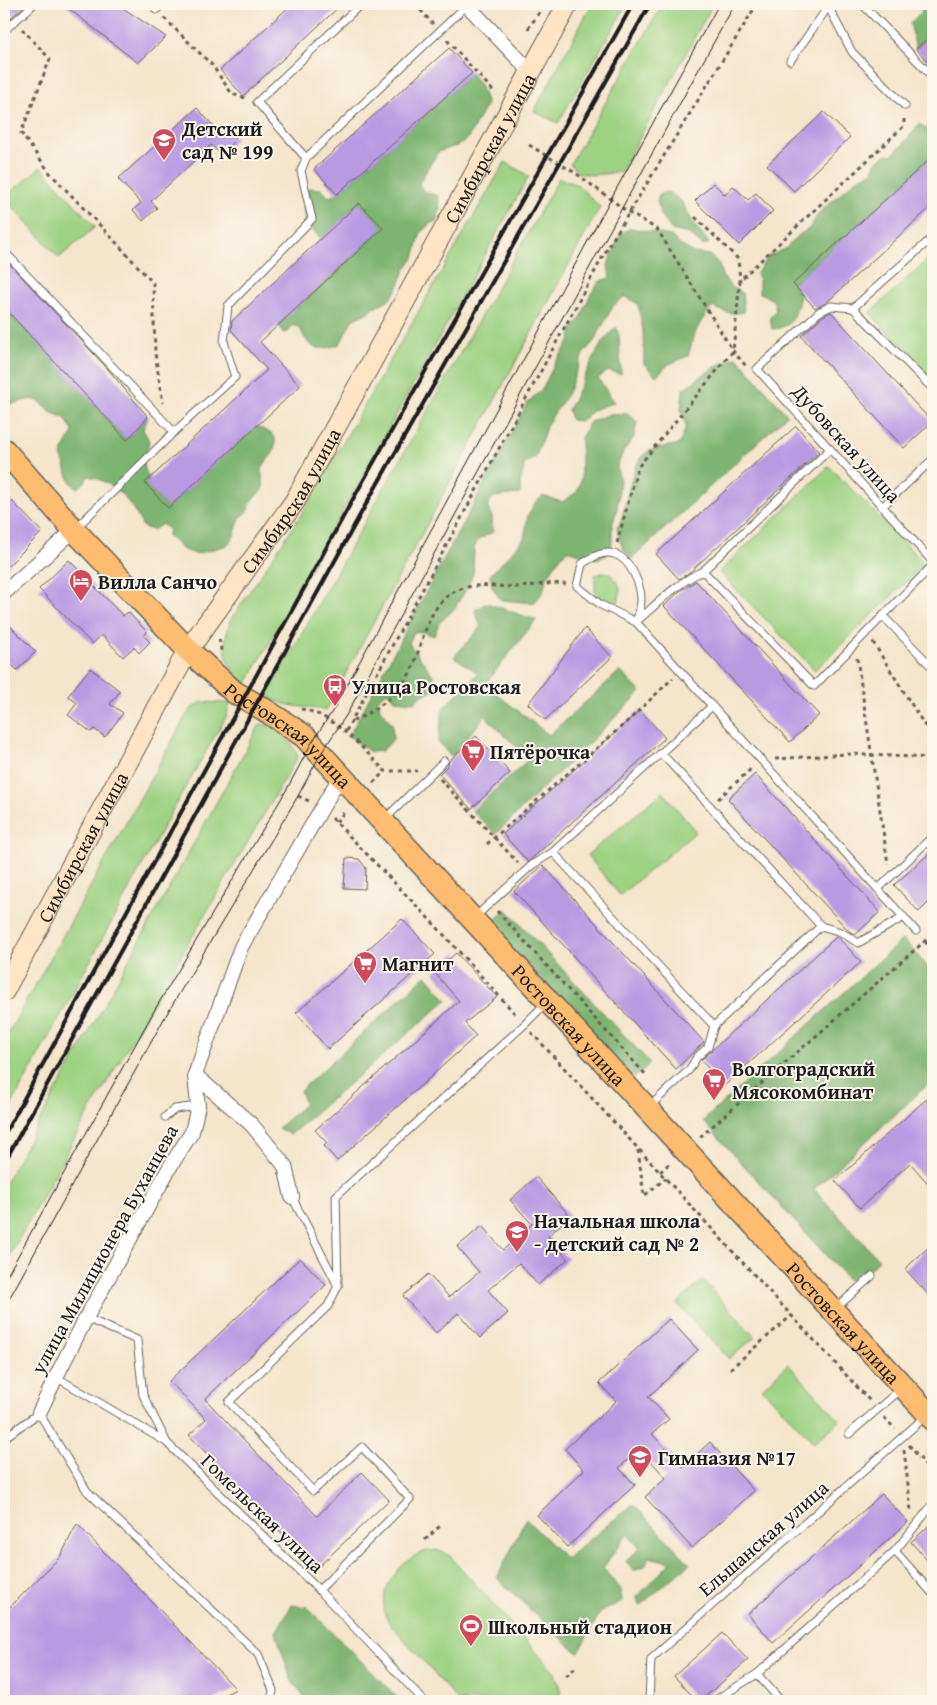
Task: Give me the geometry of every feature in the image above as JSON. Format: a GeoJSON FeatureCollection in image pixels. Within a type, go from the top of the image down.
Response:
{"type":"FeatureCollection","features":[{"type":"Feature","properties":{"kind":"main road","name":"Симбирская улица"},"geometry":{"type":"LineString","coordinates":[[4,991],[188,650],[294,501],[568,4]]}},
{"type":"Feature","properties":{"kind":"main road","name":"Ростовская улица"},"geometry":{"type":"LineString","coordinates":[[4,450],[74,530],[188,650],[234,692],[304,736],[548,1000],[656,1101],[693,1142],[834,1310],[931,1416]]}},
{"type":"Feature","properties":{"kind":"street"},"geometry":{"type":"LineString","coordinates":[[467,4],[530,71]]}},
{"type":"Feature","properties":{"kind":"street"},"geometry":{"type":"LineString","coordinates":[[4,593],[74,530]]}},
{"type":"Feature","properties":{"kind":"street","name":"улица Милиционера Буханцева"},"geometry":{"type":"LineString","coordinates":[[39,1413],[86,1318],[171,1165],[192,1132],[198,1106],[195,1075],[241,947],[340,777]]}},
{"type":"Feature","properties":{"kind":"street"},"geometry":{"type":"LineString","coordinates":[[195,1075],[258,1132],[285,1166],[292,1197]]}},
{"type":"Feature","properties":{"kind":"lane"},"geometry":{"type":"LineString","coordinates":[[4,31],[34,4]]}},
{"type":"Feature","properties":{"kind":"lane"},"geometry":{"type":"LineString","coordinates":[[156,10],[163,4]]}},
{"type":"Feature","properties":{"kind":"lane"},"geometry":{"type":"LineString","coordinates":[[306,158],[257,102],[361,4]]}},
{"type":"Feature","properties":{"kind":"lane"},"geometry":{"type":"LineString","coordinates":[[74,530],[174,432],[235,377],[224,342],[228,306],[312,219],[301,171],[306,158],[467,4]]}},
{"type":"Feature","properties":{"kind":"lane"},"geometry":{"type":"LineString","coordinates":[[862,4],[933,77]]}},
{"type":"Feature","properties":{"kind":"lane"},"geometry":{"type":"LineString","coordinates":[[790,61],[827,6],[852,52],[905,106]]}},
{"type":"Feature","properties":{"kind":"lane"},"geometry":{"type":"LineString","coordinates":[[933,237],[853,308],[933,389]]}},
{"type":"Feature","properties":{"kind":"lane"},"geometry":{"type":"LineString","coordinates":[[4,251],[174,432]]}},
{"type":"Feature","properties":{"kind":"lane","name":"Дубовская улица"},"geometry":{"type":"LineString","coordinates":[[853,308],[827,307],[757,368],[933,564]]}},
{"type":"Feature","properties":{"kind":"lane"},"geometry":{"type":"LineString","coordinates":[[636,622],[682,583],[692,576],[703,572],[830,450]]}},
{"type":"Feature","properties":{"kind":"lane"},"geometry":{"type":"LineString","coordinates":[[882,507],[933,459]]}},
{"type":"Feature","properties":{"kind":"lane"},"geometry":{"type":"LineString","coordinates":[[636,622],[640,611],[641,597],[638,584],[624,559],[614,554],[602,554],[592,557],[582,564],[576,586],[601,606],[636,622],[916,931]]}},
{"type":"Feature","properties":{"kind":"lane"},"geometry":{"type":"LineString","coordinates":[[703,572],[814,686],[933,564]]}},
{"type":"Feature","properties":{"kind":"lane"},"geometry":{"type":"LineString","coordinates":[[883,616],[933,668]]}},
{"type":"Feature","properties":{"kind":"lane"},"geometry":{"type":"LineString","coordinates":[[472,919],[532,865],[554,852],[712,706]]}},
{"type":"Feature","properties":{"kind":"lane"},"geometry":{"type":"LineString","coordinates":[[661,753],[821,926],[841,932],[858,944],[904,917]]}},
{"type":"Feature","properties":{"kind":"lane"},"geometry":{"type":"LineString","coordinates":[[382,822],[444,762]]}},
{"type":"Feature","properties":{"kind":"lane"},"geometry":{"type":"LineString","coordinates":[[878,889],[933,836]]}},
{"type":"Feature","properties":{"kind":"lane"},"geometry":{"type":"LineString","coordinates":[[554,852],[714,1026]]}},
{"type":"Feature","properties":{"kind":"lane"},"geometry":{"type":"LineString","coordinates":[[656,1101],[689,1070],[697,1057],[708,1047],[714,1026],[821,926]]}},
{"type":"Feature","properties":{"kind":"lane"},"geometry":{"type":"LineString","coordinates":[[319,1590],[410,1499],[362,1448],[313,1492],[229,1402],[328,1306],[338,1286],[336,1196],[548,1000]]}},
{"type":"Feature","properties":{"kind":"lane"},"geometry":{"type":"LineString","coordinates":[[165,1117],[176,1109],[198,1106]]}},
{"type":"Feature","properties":{"kind":"lane"},"geometry":{"type":"LineString","coordinates":[[292,1197],[338,1286]]}},
{"type":"Feature","properties":{"kind":"lane"},"geometry":{"type":"LineString","coordinates":[[834,1310],[872,1276]]}},
{"type":"Feature","properties":{"kind":"lane"},"geometry":{"type":"LineString","coordinates":[[86,1318],[137,1340],[143,1396],[166,1442]]}},
{"type":"Feature","properties":{"kind":"lane","name":"Гомельская улица"},"geometry":{"type":"LineString","coordinates":[[56,1377],[166,1442],[319,1590],[424,1701]]}},
{"type":"Feature","properties":{"kind":"lane"},"geometry":{"type":"LineString","coordinates":[[848,1434],[904,1386]]}},
{"type":"Feature","properties":{"kind":"lane"},"geometry":{"type":"LineString","coordinates":[[4,1438],[39,1413],[87,1491],[258,1654],[273,1690],[271,1701]]}},
{"type":"Feature","properties":{"kind":"lane","name":"Ельшанская улица"},"geometry":{"type":"LineString","coordinates":[[649,1701],[651,1659],[902,1437],[931,1416]]}},
{"type":"Feature","properties":{"kind":"lane"},"geometry":{"type":"LineString","coordinates":[[714,1701],[757,1674],[895,1551],[933,1504]]}},
{"type":"Feature","properties":{"kind":"lane"},"geometry":{"type":"LineString","coordinates":[[895,1551],[933,1594]]}},
{"type":"Feature","properties":{"kind":"lane"},"geometry":{"type":"LineString","coordinates":[[757,1674],[781,1701]]}},
{"type":"Feature","properties":{"kind":"path"},"geometry":{"type":"LineString","coordinates":[[415,4],[495,93]]}},
{"type":"Feature","properties":{"kind":"path"},"geometry":{"type":"LineString","coordinates":[[528,29],[545,4]]}},
{"type":"Feature","properties":{"kind":"path"},"geometry":{"type":"LineString","coordinates":[[296,708],[311,711],[346,731],[603,255],[757,4]]}},
{"type":"Feature","properties":{"kind":"path"},"geometry":{"type":"LineString","coordinates":[[156,10],[212,64],[232,94],[257,102]]}},
{"type":"Feature","properties":{"kind":"path"},"geometry":{"type":"LineString","coordinates":[[14,22],[50,59],[21,133],[50,173],[153,283],[155,353],[166,424]]}},
{"type":"Feature","properties":{"kind":"path"},"geometry":{"type":"LineString","coordinates":[[740,280],[904,126],[905,106]]}},
{"type":"Feature","properties":{"kind":"path"},"geometry":{"type":"LineString","coordinates":[[529,145],[577,174],[628,213],[657,229],[733,351]]}},
{"type":"Feature","properties":{"kind":"path"},"geometry":{"type":"LineString","coordinates":[[614,554],[638,467],[733,351],[740,280],[738,259],[695,217]]}},
{"type":"Feature","properties":{"kind":"path"},"geometry":{"type":"LineString","coordinates":[[351,722],[385,702],[400,686],[412,670],[431,618],[441,601],[455,591],[478,586],[569,584]]}},
{"type":"Feature","properties":{"kind":"path"},"geometry":{"type":"LineString","coordinates":[[213,614],[217,620],[223,655]]}},
{"type":"Feature","properties":{"kind":"path"},"geometry":{"type":"LineString","coordinates":[[867,632],[933,739]]}},
{"type":"Feature","properties":{"kind":"path"},"geometry":{"type":"LineString","coordinates":[[855,644],[870,755],[890,877]]}},
{"type":"Feature","properties":{"kind":"path"},"geometry":{"type":"LineString","coordinates":[[487,844],[629,720],[680,671]]}},
{"type":"Feature","properties":{"kind":"path"},"geometry":{"type":"LineString","coordinates":[[710,806],[761,760],[847,754],[933,758]]}},
{"type":"Feature","properties":{"kind":"path"},"geometry":{"type":"LineString","coordinates":[[298,796],[322,808],[435,925],[878,1409]]}},
{"type":"Feature","properties":{"kind":"path"},"geometry":{"type":"LineString","coordinates":[[495,838],[520,866]]}},
{"type":"Feature","properties":{"kind":"path"},"geometry":{"type":"LineString","coordinates":[[490,903],[656,1101]]}},
{"type":"Feature","properties":{"kind":"path"},"geometry":{"type":"LineString","coordinates":[[693,1142],[933,934]]}},
{"type":"Feature","properties":{"kind":"path"},"geometry":{"type":"LineString","coordinates":[[693,1142],[708,1143]]}},
{"type":"Feature","properties":{"kind":"path"},"geometry":{"type":"LineString","coordinates":[[638,1148],[644,1196],[666,1178]]}},
{"type":"Feature","properties":{"kind":"path"},"geometry":{"type":"LineString","coordinates":[[730,1370],[791,1316]]}},
{"type":"Feature","properties":{"kind":"path"},"geometry":{"type":"LineString","coordinates":[[902,1437],[914,1528]]}},
{"type":"Feature","properties":{"kind":"path"},"geometry":{"type":"LineString","coordinates":[[425,1540],[440,1526]]}},
{"type":"Feature","properties":{"kind":"path"},"geometry":{"type":"LineString","coordinates":[[566,1676],[577,1666]]}},
{"type":"Feature","properties":{"kind":"green space"},"geometry":{"type":"Polygon","coordinates":[[[592,4],[627,4],[558,123],[534,111],[592,4]]]}},
{"type":"Feature","properties":{"kind":"green space"},"geometry":{"type":"Polygon","coordinates":[[[663,4],[713,4],[621,172],[593,175],[578,173],[570,164],[663,4]]]}},
{"type":"Feature","properties":{"kind":"green space"},"geometry":{"type":"Polygon","coordinates":[[[924,4],[933,4],[933,33],[916,49],[910,23],[921,12],[924,4]]]}},
{"type":"Feature","properties":{"kind":"green space"},"geometry":{"type":"Polygon","coordinates":[[[472,73],[481,87],[487,105],[467,139],[458,145],[438,152],[419,184],[423,191],[438,196],[440,209],[437,221],[431,223],[421,232],[414,258],[406,268],[391,298],[352,320],[340,344],[332,347],[320,348],[311,345],[300,328],[293,325],[288,332],[283,333],[279,325],[382,229],[359,203],[321,238],[310,227],[304,216],[304,203],[308,188],[321,189],[329,197],[337,194],[472,73]]]}},
{"type":"Feature","properties":{"kind":"green space"},"geometry":{"type":"Polygon","coordinates":[[[919,124],[933,132],[933,158],[793,284],[800,295],[793,318],[785,326],[772,329],[770,317],[776,310],[774,301],[759,292],[759,280],[756,274],[769,256],[785,249],[800,234],[809,229],[819,213],[856,180],[873,171],[875,163],[887,154],[892,155],[919,124]]]}},
{"type":"Feature","properties":{"kind":"green space"},"geometry":{"type":"Polygon","coordinates":[[[505,162],[529,176],[246,685],[236,676],[228,662],[224,645],[230,621],[301,515],[505,162]]]}},
{"type":"Feature","properties":{"kind":"green space"},"geometry":{"type":"Polygon","coordinates":[[[41,167],[95,227],[59,258],[4,197],[41,167]]]}},
{"type":"Feature","properties":{"kind":"green space"},"geometry":{"type":"Polygon","coordinates":[[[559,178],[578,185],[600,207],[326,710],[289,705],[266,697],[559,178]]]}},
{"type":"Feature","properties":{"kind":"green space"},"geometry":{"type":"Polygon","coordinates":[[[668,192],[681,201],[695,226],[709,243],[703,246],[689,234],[672,230],[661,216],[657,200],[660,194],[668,192]]]}},
{"type":"Feature","properties":{"kind":"green space"},"geometry":{"type":"Polygon","coordinates":[[[631,228],[671,236],[680,245],[694,253],[710,255],[719,264],[722,276],[732,287],[742,293],[744,312],[728,312],[713,307],[703,318],[688,356],[669,364],[656,376],[644,364],[643,331],[638,304],[625,296],[613,306],[595,340],[583,354],[568,393],[547,424],[536,457],[525,463],[520,483],[520,494],[493,497],[487,506],[492,517],[493,532],[478,540],[474,548],[473,574],[467,588],[454,609],[439,623],[434,636],[423,632],[414,632],[409,643],[430,670],[439,689],[426,693],[414,702],[395,700],[387,692],[378,699],[380,709],[392,724],[393,740],[382,751],[370,752],[349,736],[528,402],[543,388],[555,363],[570,341],[572,329],[581,318],[590,295],[600,281],[610,278],[608,265],[620,234],[631,228]]]}},
{"type":"Feature","properties":{"kind":"green space"},"geometry":{"type":"Polygon","coordinates":[[[933,254],[933,381],[870,313],[933,254]]]}},
{"type":"Feature","properties":{"kind":"green space"},"geometry":{"type":"Polygon","coordinates":[[[11,315],[127,440],[148,417],[143,430],[149,443],[144,462],[149,479],[145,483],[168,508],[256,426],[272,434],[275,438],[274,449],[262,470],[262,490],[251,501],[249,510],[240,518],[233,538],[227,545],[196,554],[184,550],[167,536],[169,530],[162,524],[153,530],[143,527],[128,502],[107,483],[88,476],[78,488],[71,482],[61,456],[73,431],[65,418],[50,412],[39,401],[31,399],[4,406],[4,329],[11,315]]]}},
{"type":"Feature","properties":{"kind":"green space"},"geometry":{"type":"Polygon","coordinates":[[[616,327],[619,336],[621,374],[608,371],[598,378],[614,402],[593,410],[582,421],[571,420],[568,409],[595,355],[616,327]]]}},
{"type":"Feature","properties":{"kind":"green space"},"geometry":{"type":"Polygon","coordinates":[[[737,357],[787,415],[632,559],[622,545],[617,528],[637,465],[649,451],[680,444],[686,426],[681,410],[683,389],[718,365],[737,357]]]}},
{"type":"Feature","properties":{"kind":"green space"},"geometry":{"type":"Polygon","coordinates":[[[628,413],[637,422],[634,437],[623,452],[617,467],[620,480],[617,509],[612,526],[612,543],[607,555],[597,559],[567,550],[546,579],[543,592],[534,603],[501,600],[492,587],[490,575],[524,539],[528,515],[535,503],[543,496],[562,502],[577,492],[581,480],[581,438],[590,422],[610,414],[628,413]]]}},
{"type":"Feature","properties":{"kind":"green space"},"geometry":{"type":"Polygon","coordinates":[[[829,466],[925,564],[815,670],[719,572],[829,466]]]}},
{"type":"Feature","properties":{"kind":"green space"},"geometry":{"type":"Polygon","coordinates":[[[605,572],[614,578],[619,586],[620,595],[616,606],[595,597],[595,575],[605,572]]]}},
{"type":"Feature","properties":{"kind":"green space"},"geometry":{"type":"Polygon","coordinates":[[[486,603],[536,620],[486,683],[494,692],[549,735],[620,671],[641,692],[496,834],[472,811],[529,759],[485,716],[451,757],[438,742],[443,708],[478,673],[454,657],[481,627],[475,610],[486,603]]]}},
{"type":"Feature","properties":{"kind":"green space"},"geometry":{"type":"Polygon","coordinates":[[[202,702],[230,703],[226,717],[173,809],[4,1119],[4,1041],[186,716],[192,708],[202,702]]]}},
{"type":"Feature","properties":{"kind":"green space"},"geometry":{"type":"Polygon","coordinates":[[[260,724],[274,728],[284,734],[298,756],[82,1125],[4,1266],[4,1185],[260,724]]]}},
{"type":"Feature","properties":{"kind":"green space"},"geometry":{"type":"Polygon","coordinates":[[[663,792],[696,832],[620,895],[587,855],[663,792]]]}},
{"type":"Feature","properties":{"kind":"green space"},"geometry":{"type":"Polygon","coordinates":[[[506,909],[650,1063],[634,1078],[490,924],[506,909]]]}},
{"type":"Feature","properties":{"kind":"green space"},"geometry":{"type":"Polygon","coordinates":[[[903,939],[933,973],[933,1080],[814,1189],[879,1260],[853,1285],[703,1121],[903,939]]]}},
{"type":"Feature","properties":{"kind":"green space"},"geometry":{"type":"Polygon","coordinates":[[[426,975],[447,1000],[290,1135],[278,1128],[305,1104],[300,1091],[426,975]]]}},
{"type":"Feature","properties":{"kind":"green space"},"geometry":{"type":"Polygon","coordinates":[[[703,1280],[755,1337],[729,1359],[677,1304],[703,1280]]]}},
{"type":"Feature","properties":{"kind":"green space"},"geometry":{"type":"Polygon","coordinates":[[[788,1364],[840,1421],[814,1443],[762,1388],[788,1364]]]}},
{"type":"Feature","properties":{"kind":"green space"},"geometry":{"type":"Polygon","coordinates":[[[633,1504],[690,1564],[639,1606],[637,1597],[671,1562],[648,1557],[646,1565],[633,1571],[626,1561],[640,1548],[627,1534],[603,1568],[621,1590],[622,1601],[600,1613],[578,1653],[497,1578],[526,1519],[566,1559],[633,1504]]]}},
{"type":"Feature","properties":{"kind":"green space","name":"Школьный стадион"},"geometry":{"type":"Polygon","coordinates":[[[437,1550],[450,1556],[555,1673],[560,1689],[560,1701],[458,1701],[388,1621],[384,1608],[384,1598],[390,1582],[400,1568],[414,1556],[423,1552],[437,1550]]]}},
{"type":"Feature","properties":{"kind":"green space"},"geometry":{"type":"Polygon","coordinates":[[[292,1605],[307,1607],[401,1701],[307,1701],[291,1680],[276,1632],[292,1605]]]}},
{"type":"Feature","properties":{"kind":"building"},"geometry":{"type":"Polygon","coordinates":[[[4,4],[26,4],[4,24],[4,4]]]}},
{"type":"Feature","properties":{"kind":"building"},"geometry":{"type":"Polygon","coordinates":[[[63,4],[117,4],[166,37],[138,63],[63,4]]]}},
{"type":"Feature","properties":{"kind":"building"},"geometry":{"type":"Polygon","coordinates":[[[292,4],[342,4],[243,96],[220,70],[292,4]]]}},
{"type":"Feature","properties":{"kind":"building"},"geometry":{"type":"Polygon","coordinates":[[[933,33],[933,67],[916,49],[933,33]]]}},
{"type":"Feature","properties":{"kind":"building"},"geometry":{"type":"Polygon","coordinates":[[[449,48],[472,73],[337,194],[314,169],[449,48]]]}},
{"type":"Feature","properties":{"kind":"building"},"geometry":{"type":"Polygon","coordinates":[[[197,108],[220,133],[226,128],[236,139],[221,154],[211,145],[151,201],[157,208],[143,221],[133,210],[141,203],[118,179],[197,108]]]}},
{"type":"Feature","properties":{"kind":"building"},"geometry":{"type":"Polygon","coordinates":[[[824,112],[850,137],[794,191],[767,165],[824,112]]]}},
{"type":"Feature","properties":{"kind":"building"},"geometry":{"type":"Polygon","coordinates":[[[933,156],[933,205],[826,303],[815,308],[793,284],[933,156]]]}},
{"type":"Feature","properties":{"kind":"building"},"geometry":{"type":"Polygon","coordinates":[[[713,183],[725,195],[733,186],[748,200],[756,193],[773,211],[739,245],[695,201],[713,183]]]}},
{"type":"Feature","properties":{"kind":"building"},"geometry":{"type":"Polygon","coordinates":[[[359,203],[383,228],[260,342],[300,386],[168,508],[145,483],[267,370],[231,330],[232,321],[359,203]]]}},
{"type":"Feature","properties":{"kind":"building"},"geometry":{"type":"Polygon","coordinates":[[[4,258],[107,368],[148,417],[127,440],[11,315],[4,300],[4,258]]]}},
{"type":"Feature","properties":{"kind":"building"},"geometry":{"type":"Polygon","coordinates":[[[831,312],[932,422],[904,448],[801,336],[823,316],[831,312]]]}},
{"type":"Feature","properties":{"kind":"building"},"geometry":{"type":"Polygon","coordinates":[[[796,426],[819,452],[690,572],[679,579],[656,554],[796,426]]]}},
{"type":"Feature","properties":{"kind":"building"},"geometry":{"type":"Polygon","coordinates":[[[12,501],[42,532],[4,570],[4,509],[12,501]]]}},
{"type":"Feature","properties":{"kind":"building","name":"Вилла Санчо"},"geometry":{"type":"Polygon","coordinates":[[[69,560],[123,616],[128,612],[147,632],[144,636],[150,642],[139,653],[134,647],[123,657],[102,635],[92,644],[39,589],[69,560]]]}},
{"type":"Feature","properties":{"kind":"building"},"geometry":{"type":"Polygon","coordinates":[[[696,581],[819,715],[790,742],[664,606],[681,590],[696,581]]]}},
{"type":"Feature","properties":{"kind":"building"},"geometry":{"type":"Polygon","coordinates":[[[4,620],[36,652],[17,670],[4,657],[4,620]]]}},
{"type":"Feature","properties":{"kind":"building"},"geometry":{"type":"Polygon","coordinates":[[[585,628],[612,657],[545,720],[528,704],[585,628]]]}},
{"type":"Feature","properties":{"kind":"building"},"geometry":{"type":"Polygon","coordinates":[[[90,668],[120,691],[110,704],[123,713],[105,737],[94,729],[91,732],[68,715],[77,703],[68,696],[90,668]]]}},
{"type":"Feature","properties":{"kind":"building"},"geometry":{"type":"Polygon","coordinates":[[[640,710],[665,738],[528,862],[503,834],[640,710]]]}},
{"type":"Feature","properties":{"kind":"building","name":"Пятёрочка"},"geometry":{"type":"Polygon","coordinates":[[[476,736],[510,773],[471,809],[439,774],[448,765],[449,761],[476,736]]]}},
{"type":"Feature","properties":{"kind":"building"},"geometry":{"type":"Polygon","coordinates":[[[755,774],[880,912],[855,935],[848,930],[728,799],[755,774]]]}},
{"type":"Feature","properties":{"kind":"building"},"geometry":{"type":"Polygon","coordinates":[[[933,850],[933,898],[919,912],[894,885],[933,850]]]}},
{"type":"Feature","properties":{"kind":"building"},"geometry":{"type":"Polygon","coordinates":[[[346,858],[359,859],[366,868],[365,889],[344,888],[346,858]]]}},
{"type":"Feature","properties":{"kind":"building"},"geometry":{"type":"Polygon","coordinates":[[[543,865],[704,1042],[676,1069],[514,891],[543,865]]]}},
{"type":"Feature","properties":{"kind":"building","name":"Магнит"},"geometry":{"type":"Polygon","coordinates":[[[402,919],[435,954],[328,1049],[296,1013],[402,919]]]}},
{"type":"Feature","properties":{"kind":"building"},"geometry":{"type":"Polygon","coordinates":[[[837,936],[861,962],[724,1086],[701,1060],[837,936]]]}},
{"type":"Feature","properties":{"kind":"building"},"geometry":{"type":"Polygon","coordinates":[[[456,953],[497,997],[465,1023],[476,1036],[337,1161],[324,1146],[327,1143],[315,1130],[459,1001],[434,972],[456,953]]]}},
{"type":"Feature","properties":{"kind":"building"},"geometry":{"type":"Polygon","coordinates":[[[933,1093],[933,1189],[910,1163],[860,1208],[835,1181],[933,1093]]]}},
{"type":"Feature","properties":{"kind":"building"},"geometry":{"type":"Polygon","coordinates":[[[536,1177],[570,1216],[548,1236],[568,1259],[538,1285],[519,1263],[488,1290],[508,1313],[480,1338],[458,1313],[436,1333],[403,1296],[428,1274],[449,1297],[479,1272],[457,1247],[482,1226],[503,1250],[532,1224],[510,1200],[536,1177]]]}},
{"type":"Feature","properties":{"kind":"building"},"geometry":{"type":"Polygon","coordinates":[[[933,1243],[933,1300],[905,1269],[933,1243]]]}},
{"type":"Feature","properties":{"kind":"building"},"geometry":{"type":"Polygon","coordinates":[[[300,1258],[326,1285],[205,1399],[317,1516],[362,1472],[389,1500],[316,1569],[189,1435],[206,1419],[169,1381],[300,1258]]]}},
{"type":"Feature","properties":{"kind":"building","name":"Гимназия №17"},"geometry":{"type":"Polygon","coordinates":[[[669,1319],[698,1350],[648,1397],[669,1419],[652,1434],[683,1467],[710,1442],[754,1491],[692,1548],[645,1497],[666,1478],[640,1449],[619,1468],[635,1485],[567,1547],[537,1515],[584,1470],[565,1449],[616,1401],[599,1383],[669,1319]]]}},
{"type":"Feature","properties":{"kind":"building"},"geometry":{"type":"Polygon","coordinates":[[[882,1494],[908,1522],[773,1643],[748,1614],[882,1494]]]}},
{"type":"Feature","properties":{"kind":"building"},"geometry":{"type":"Polygon","coordinates":[[[933,1522],[933,1567],[911,1542],[933,1522]]]}},
{"type":"Feature","properties":{"kind":"building"},"geometry":{"type":"Polygon","coordinates":[[[77,1524],[236,1689],[212,1701],[4,1701],[4,1613],[60,1557],[77,1524]]]}},
{"type":"Feature","properties":{"kind":"building"},"geometry":{"type":"Polygon","coordinates":[[[722,1633],[748,1660],[700,1701],[697,1701],[674,1676],[722,1633]]]}},
{"type":"Feature","properties":{"kind":"tram line"},"geometry":{"type":"LineString","coordinates":[[4,1281],[154,1011],[287,789],[311,744],[335,707],[609,202],[719,4]]}},
{"type":"Feature","properties":{"kind":"tram line"},"geometry":{"type":"LineString","coordinates":[[4,1308],[165,1017],[298,796],[320,755],[347,714],[735,4]]}},
{"type":"Feature","properties":{"kind":"railway"},"geometry":{"type":"LineString","coordinates":[[4,1135],[353,499],[633,4]]}},
{"type":"Feature","properties":{"kind":"railway"},"geometry":{"type":"LineString","coordinates":[[4,1163],[365,506],[650,4]]}},
{"type":"Feature","properties":{"kind":"place","name":"Детский сад № 199"},"geometry":{"type":"Point","coordinates":[164,161]}},
{"type":"Feature","properties":{"kind":"place","name":"Вилла Санчо"},"geometry":{"type":"Point","coordinates":[81,602]}},
{"type":"Feature","properties":{"kind":"place","name":"Улица Ростовская"},"geometry":{"type":"Point","coordinates":[335,707]}},
{"type":"Feature","properties":{"kind":"place","name":"Пятёрочка"},"geometry":{"type":"Point","coordinates":[473,772]}},
{"type":"Feature","properties":{"kind":"place","name":"Магнит"},"geometry":{"type":"Point","coordinates":[365,984]}},
{"type":"Feature","properties":{"kind":"place","name":"Волгоградский Мясокомбинат"},"geometry":{"type":"Point","coordinates":[714,1101]}},
{"type":"Feature","properties":{"kind":"place","name":"Начальная школа - детский сад № 2"},"geometry":{"type":"Point","coordinates":[517,1253]}},
{"type":"Feature","properties":{"kind":"place","name":"Гимназия №17"},"geometry":{"type":"Point","coordinates":[640,1478]}},
{"type":"Feature","properties":{"kind":"place","name":"Школьный стадион"},"geometry":{"type":"Point","coordinates":[471,1647]}}]}
